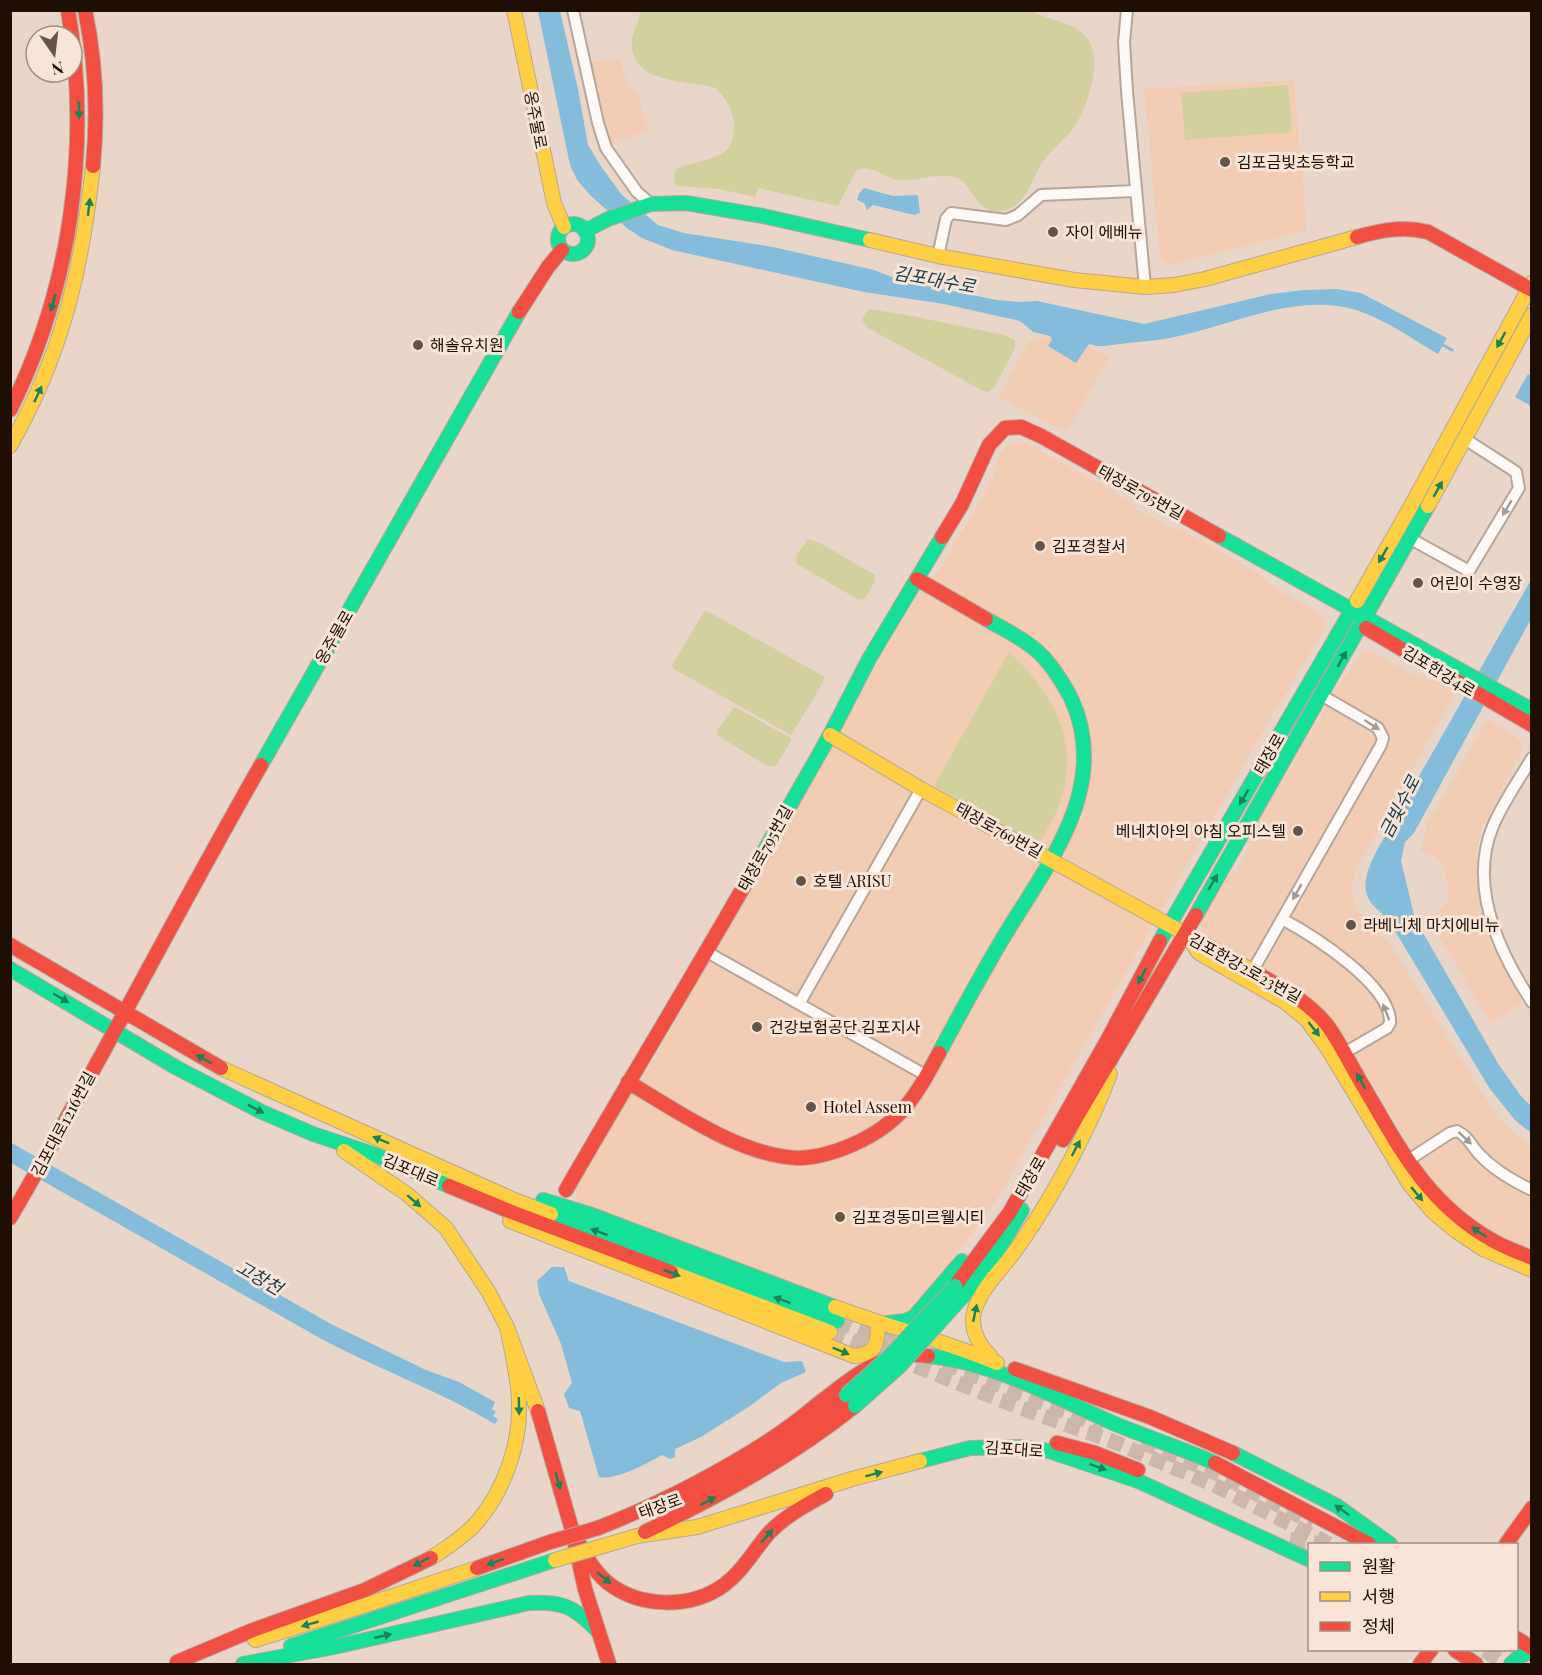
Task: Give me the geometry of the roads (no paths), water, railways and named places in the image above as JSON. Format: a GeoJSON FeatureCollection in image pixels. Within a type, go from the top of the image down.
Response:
{"type":"FeatureCollection","features":[{"type":"Feature","properties":{"kind":"main road"},"geometry":{"type":"LineString","coordinates":[[10,410],[24,385],[49,319],[57,289],[75,183],[79,139],[79,96],[68,10]]}},
{"type":"Feature","properties":{"kind":"main road"},"geometry":{"type":"LineString","coordinates":[[10,446],[40,389],[57,346],[74,294],[82,253],[90,197],[96,126],[95,66],[85,10]]}},
{"type":"Feature","properties":{"kind":"main road","name":"옹주물로"},"geometry":{"type":"LineString","coordinates":[[514,10],[554,203],[564,227]]}},
{"type":"Feature","properties":{"kind":"main road"},"geometry":{"type":"LineString","coordinates":[[585,231],[608,219],[651,204],[686,203],[721,208],[938,256],[1074,280],[1145,287],[1184,283],[1378,231],[1405,228],[1435,234],[1531,287]]}},
{"type":"Feature","properties":{"kind":"main road"},"geometry":{"type":"LineString","coordinates":[[573,225],[585,231],[587,244],[581,252],[573,254],[562,250],[558,239],[564,227],[573,225]]}},
{"type":"Feature","properties":{"kind":"main road","name":"옹주물로"},"geometry":{"type":"LineString","coordinates":[[114,1029],[199,873],[496,351],[534,288],[562,250]]}},
{"type":"Feature","properties":{"kind":"main road","name":"태장로"},"geometry":{"type":"LineString","coordinates":[[1115,1041],[1169,924],[1411,506],[1531,287]]}},
{"type":"Feature","properties":{"kind":"main road","name":"태장로"},"geometry":{"type":"LineString","coordinates":[[230,1665],[555,1560],[637,1536],[735,1487],[828,1429],[890,1356],[960,1290],[1010,1212],[1184,933],[1411,539],[1532,315]]}},
{"type":"Feature","properties":{"kind":"main road","name":"태장로795번길"},"geometry":{"type":"LineString","coordinates":[[566,1190],[707,952],[830,735],[869,659],[962,504],[976,487],[997,447],[1010,435],[1024,435],[1350,613]]}},
{"type":"Feature","properties":{"kind":"main road"},"geometry":{"type":"LineString","coordinates":[[628,1082],[747,1148],[786,1158],[811,1157],[836,1152],[873,1134],[910,1104],[927,1076],[985,969],[1050,858],[1077,804],[1085,766],[1084,745],[1076,710],[1054,671],[1033,648],[1017,636],[917,579]]}},
{"type":"Feature","properties":{"kind":"main road","name":"김포한강4로"},"geometry":{"type":"LineString","coordinates":[[1350,613],[1515,708],[1532,725]]}},
{"type":"Feature","properties":{"kind":"main road","name":"김포한강4로"},"geometry":{"type":"LineString","coordinates":[[1515,708],[1532,710]]}},
{"type":"Feature","properties":{"kind":"main road","name":"태장로769번길"},"geometry":{"type":"LineString","coordinates":[[830,735],[921,789],[1184,933]]}},
{"type":"Feature","properties":{"kind":"main road","name":"김포한강2로23번길"},"geometry":{"type":"LineString","coordinates":[[1184,933],[1253,970],[1313,1008],[1327,1025],[1339,1056],[1422,1200],[1456,1231],[1483,1249],[1532,1270]]}},
{"type":"Feature","properties":{"kind":"main road","name":"김포한강2로23번길"},"geometry":{"type":"LineString","coordinates":[[1184,933],[1199,953],[1297,1010],[1339,1056]]}},
{"type":"Feature","properties":{"kind":"main road","name":"김포대로"},"geometry":{"type":"LineString","coordinates":[[10,945],[216,1066],[273,1093],[512,1199],[833,1326],[514,1213],[375,1155],[313,1134],[262,1112],[177,1068],[10,969]]}},
{"type":"Feature","properties":{"kind":"main road","name":"김포대로1216번길"},"geometry":{"type":"LineString","coordinates":[[10,1218],[114,1029]]}},
{"type":"Feature","properties":{"kind":"main road"},"geometry":{"type":"LineString","coordinates":[[878,1323],[905,1321],[914,1317],[968,1254],[1011,1192],[1076,1081],[1115,1041]]}},
{"type":"Feature","properties":{"kind":"main road"},"geometry":{"type":"LineString","coordinates":[[997,1363],[980,1346],[976,1338],[973,1328],[976,1305],[1039,1215],[1102,1099],[1115,1041]]}},
{"type":"Feature","properties":{"kind":"main road"},"geometry":{"type":"LineString","coordinates":[[313,1134],[358,1159],[407,1194],[446,1228],[488,1291],[507,1327],[534,1397],[572,1530],[585,1589],[609,1665]]}},
{"type":"Feature","properties":{"kind":"main road","name":"김포대로"},"geometry":{"type":"LineString","coordinates":[[422,1158],[585,1213],[878,1323],[970,1352],[1103,1400],[1236,1454],[1337,1506],[1387,1543]]}},
{"type":"Feature","properties":{"kind":"main road","name":"김포대로"},"geometry":{"type":"LineString","coordinates":[[358,1159],[575,1248],[854,1356],[871,1353],[875,1348],[878,1339],[878,1323]]}},
{"type":"Feature","properties":{"kind":"main road","name":"김포한강2로23번길"},"geometry":{"type":"LineString","coordinates":[[1403,1164],[1451,1212],[1493,1241],[1532,1258]]}},
{"type":"Feature","properties":{"kind":"main road"},"geometry":{"type":"LineString","coordinates":[[537,1198],[566,1190],[573,1204],[585,1213]]}},
{"type":"Feature","properties":{"kind":"main road"},"geometry":{"type":"LineString","coordinates":[[174,1663],[250,1631],[375,1585],[418,1564],[469,1531],[490,1503],[515,1445],[519,1418],[518,1387],[507,1327]]}},
{"type":"Feature","properties":{"kind":"main road"},"geometry":{"type":"LineString","coordinates":[[630,1517],[757,1449],[853,1377],[895,1356],[913,1354],[972,1364],[1110,1413],[1221,1458],[1317,1506]]}},
{"type":"Feature","properties":{"kind":"main road"},"geometry":{"type":"LineString","coordinates":[[932,1356],[958,1355],[997,1363]]}},
{"type":"Feature","properties":{"kind":"main road"},"geometry":{"type":"LineString","coordinates":[[1022,1383],[1202,1458],[1261,1486],[1365,1543]]}},
{"type":"Feature","properties":{"kind":"main road","name":"태장로"},"geometry":{"type":"LineString","coordinates":[[174,1663],[335,1617],[550,1542],[630,1517],[722,1481],[850,1401]]}},
{"type":"Feature","properties":{"kind":"main road"},"geometry":{"type":"LineString","coordinates":[[980,1446],[1016,1438],[1062,1444],[1095,1453],[1200,1496],[1290,1540]]}},
{"type":"Feature","properties":{"kind":"main road","name":"김포대로"},"geometry":{"type":"LineString","coordinates":[[637,1536],[697,1527],[852,1479],[980,1446],[1019,1446],[1050,1451],[1138,1481],[1308,1559]]}},
{"type":"Feature","properties":{"kind":"main road"},"geometry":{"type":"LineString","coordinates":[[572,1530],[594,1570],[617,1589],[634,1597],[652,1601],[685,1601],[724,1586],[771,1531],[788,1517],[852,1479]]}},
{"type":"Feature","properties":{"kind":"main road"},"geometry":{"type":"LineString","coordinates":[[1507,1543],[1532,1508]]}},
{"type":"Feature","properties":{"kind":"main road"},"geometry":{"type":"LineString","coordinates":[[243,1665],[539,1602],[564,1603],[576,1608],[598,1631]]}},
{"type":"Feature","properties":{"kind":"main road"},"geometry":{"type":"LineString","coordinates":[[1511,1665],[1520,1656],[1532,1650],[1518,1640]]}},
{"type":"Feature","properties":{"kind":"main road"},"geometry":{"type":"LineString","coordinates":[[1420,1665],[1430,1651]]}},
{"type":"Feature","properties":{"kind":"main road"},"geometry":{"type":"LineString","coordinates":[[1456,1651],[1476,1665]]}},
{"type":"Feature","properties":{"kind":"street"},"geometry":{"type":"LineString","coordinates":[[573,10],[596,114],[606,148],[637,192],[651,204]]}},
{"type":"Feature","properties":{"kind":"street"},"geometry":{"type":"LineString","coordinates":[[1126,10],[1124,36],[1126,91],[1145,287]]}},
{"type":"Feature","properties":{"kind":"street"},"geometry":{"type":"LineString","coordinates":[[938,256],[946,219],[951,213],[1006,220],[1018,215],[1041,195],[1134,191]]}},
{"type":"Feature","properties":{"kind":"street"},"geometry":{"type":"LineString","coordinates":[[1411,539],[1470,571],[1519,488],[1516,472],[1465,440]]}},
{"type":"Feature","properties":{"kind":"street"},"geometry":{"type":"LineString","coordinates":[[1253,970],[1383,738],[1378,728],[1321,695]]}},
{"type":"Feature","properties":{"kind":"street"},"geometry":{"type":"LineString","coordinates":[[1532,758],[1488,839],[1484,870],[1486,900],[1492,926],[1532,1002]]}},
{"type":"Feature","properties":{"kind":"street"},"geometry":{"type":"LineString","coordinates":[[799,1004],[921,789]]}},
{"type":"Feature","properties":{"kind":"street"},"geometry":{"type":"LineString","coordinates":[[1282,919],[1316,938],[1354,967],[1374,989],[1388,1011],[1390,1023],[1387,1028],[1339,1056]]}},
{"type":"Feature","properties":{"kind":"street"},"geometry":{"type":"LineString","coordinates":[[707,952],[927,1076]]}},
{"type":"Feature","properties":{"kind":"street"},"geometry":{"type":"LineString","coordinates":[[1403,1164],[1450,1133],[1457,1131],[1463,1134],[1479,1154],[1496,1169],[1532,1190]]}},
{"type":"Feature","properties":{"kind":"water"},"geometry":{"type":"Polygon","coordinates":[[[538,11],[560,11],[588,145],[622,195],[658,225],[684,233],[773,247],[874,270],[902,281],[997,300],[1037,301],[1144,324],[1271,294],[1337,289],[1361,293],[1447,338],[1438,354],[1393,327],[1357,310],[1322,305],[1300,306],[1257,314],[1170,338],[1106,346],[1089,344],[1076,363],[1048,346],[1052,339],[1050,336],[1033,332],[1020,321],[944,304],[864,292],[672,250],[642,238],[628,229],[590,195],[577,180],[570,165],[538,11]]]}},
{"type":"Feature","properties":{"kind":"water"},"geometry":{"type":"Polygon","coordinates":[[[864,188],[893,196],[918,195],[920,213],[914,215],[873,205],[867,210],[864,203],[857,200],[864,188]]]}},
{"type":"Feature","properties":{"kind":"water"},"geometry":{"type":"Polygon","coordinates":[[[1528,374],[1531,376],[1531,406],[1515,397],[1528,374]]]}},
{"type":"Feature","properties":{"kind":"water"},"geometry":{"type":"Polygon","coordinates":[[[1531,580],[1531,619],[1414,833],[1405,842],[1401,861],[1415,919],[1499,1065],[1531,1106],[1531,1133],[1515,1120],[1490,1089],[1389,921],[1367,896],[1366,878],[1377,850],[1531,580]]]}},
{"type":"Feature","properties":{"kind":"water"},"geometry":{"type":"Polygon","coordinates":[[[10,1142],[331,1324],[426,1370],[459,1382],[495,1402],[492,1409],[496,1412],[493,1416],[498,1419],[495,1424],[325,1341],[11,1163],[10,1142]]]}},
{"type":"Feature","properties":{"kind":"water"},"geometry":{"type":"Polygon","coordinates":[[[552,1267],[564,1267],[569,1281],[784,1362],[802,1361],[806,1372],[781,1383],[701,1437],[675,1449],[675,1457],[670,1459],[662,1455],[622,1474],[606,1478],[599,1477],[580,1411],[569,1408],[564,1394],[572,1383],[561,1344],[539,1294],[537,1281],[552,1267]]]}},
{"type":"Feature","properties":{"kind":"waterway","name":"김포대수로"},"geometry":{"type":"LineString","coordinates":[[1441,344],[1452,350]]}},
{"type":"Feature","properties":{"kind":"tunnel"},"geometry":{"type":"LineString","coordinates":[[837,1321],[910,1350]]}},
{"type":"Feature","properties":{"kind":"tunnel"},"geometry":{"type":"LineString","coordinates":[[830,1332],[1021,1408],[1117,1443],[1216,1486],[1327,1543]]}},
{"type":"Feature","properties":{"kind":"tunnel"},"geometry":{"type":"LineString","coordinates":[[944,1363],[1103,1427]]}},
{"type":"Feature","properties":{"kind":"tunnel"},"geometry":{"type":"LineString","coordinates":[[1142,1442],[1216,1473],[1313,1523]]}},
{"type":"Feature","properties":{"kind":"tunnel"},"geometry":{"type":"LineString","coordinates":[[1290,1540],[1313,1543]]}},
{"type":"Feature","properties":{"kind":"tunnel"},"geometry":{"type":"LineString","coordinates":[[1487,1651],[1507,1664]]}},
{"type":"Feature","properties":{"kind":"place","name":"김포금빛초등학교"},"geometry":{"type":"Point","coordinates":[1225,162]}},
{"type":"Feature","properties":{"kind":"place","name":"자이 에베뉴"},"geometry":{"type":"Point","coordinates":[1053,232]}},
{"type":"Feature","properties":{"kind":"place","name":"해솔유치원"},"geometry":{"type":"Point","coordinates":[418,345]}},
{"type":"Feature","properties":{"kind":"place","name":"김포경찰서"},"geometry":{"type":"Point","coordinates":[1040,546]}},
{"type":"Feature","properties":{"kind":"place","name":"어린이 수영장"},"geometry":{"type":"Point","coordinates":[1418,583]}},
{"type":"Feature","properties":{"kind":"place","name":"베네치아의 아침 오피스텔"},"geometry":{"type":"Point","coordinates":[1298,831]}},
{"type":"Feature","properties":{"kind":"place","name":"호텔 ARISU"},"geometry":{"type":"Point","coordinates":[801,881]}},
{"type":"Feature","properties":{"kind":"place","name":"라베니체 마치에비뉴"},"geometry":{"type":"Point","coordinates":[1351,925]}},
{"type":"Feature","properties":{"kind":"place","name":"건강보험공단 김포지사"},"geometry":{"type":"Point","coordinates":[757,1027]}},
{"type":"Feature","properties":{"kind":"place","name":"Hotel Assem"},"geometry":{"type":"Point","coordinates":[811,1107]}},
{"type":"Feature","properties":{"kind":"place","name":"김포경동미르웰시티"},"geometry":{"type":"Point","coordinates":[840,1217]}},
{"type":"Feature","properties":{"kind":"water label","name":"금빛수로"},"geometry":{"type":"Point","coordinates":[1400,807]}},
{"type":"Feature","properties":{"kind":"water label","name":"고창천"},"geometry":{"type":"Point","coordinates":[259,1278]}}]}
